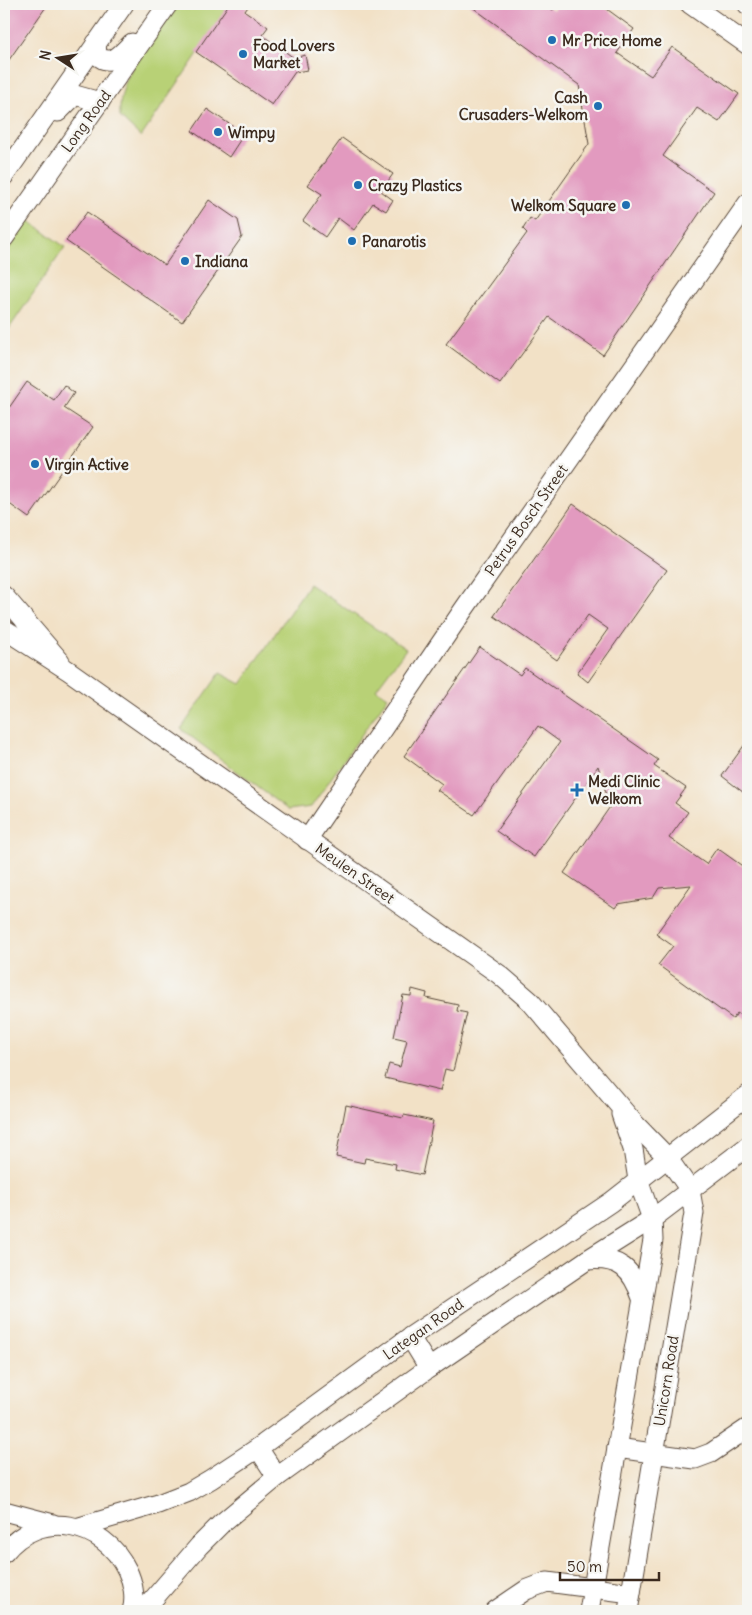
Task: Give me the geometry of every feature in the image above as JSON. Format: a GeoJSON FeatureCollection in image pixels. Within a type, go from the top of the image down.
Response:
{"type":"FeatureCollection","features":[{"type":"Feature","properties":{"kind":"street"},"geometry":{"type":"LineString","coordinates":[[9,168],[124,4]]}},
{"type":"Feature","properties":{"kind":"street","name":"Long Road"},"geometry":{"type":"LineString","coordinates":[[4,238],[33,194],[168,4]]}},
{"type":"Feature","properties":{"kind":"street"},"geometry":{"type":"LineString","coordinates":[[690,4],[748,45]]}},
{"type":"Feature","properties":{"kind":"street"},"geometry":{"type":"LineString","coordinates":[[96,43],[96,55],[102,60],[110,61],[119,56],[157,20]]}},
{"type":"Feature","properties":{"kind":"street"},"geometry":{"type":"LineString","coordinates":[[9,168],[28,151],[62,106],[75,95],[100,102]]}},
{"type":"Feature","properties":{"kind":"street"},"geometry":{"type":"LineString","coordinates":[[4,225],[33,194]]}},
{"type":"Feature","properties":{"kind":"street","name":"Petrus Bosch Street"},"geometry":{"type":"LineString","coordinates":[[307,840],[464,609],[748,203]]}},
{"type":"Feature","properties":{"kind":"street","name":"Meulen Street"},"geometry":{"type":"LineString","coordinates":[[4,596],[69,671]]}},
{"type":"Feature","properties":{"kind":"street","name":"Meulen Street"},"geometry":{"type":"LineString","coordinates":[[4,629],[69,671],[500,975],[523,994],[615,1102],[667,1156]]}},
{"type":"Feature","properties":{"kind":"street","name":"Lategan Road"},"geometry":{"type":"LineString","coordinates":[[79,1527],[158,1504],[189,1492],[258,1448],[410,1337],[611,1202],[667,1156],[748,1095]]}},
{"type":"Feature","properties":{"kind":"street","name":"Meulen Street"},"geometry":{"type":"LineString","coordinates":[[615,1102],[633,1149],[638,1180]]}},
{"type":"Feature","properties":{"kind":"street"},"geometry":{"type":"LineString","coordinates":[[143,1611],[222,1522],[277,1478],[430,1368],[587,1260],[652,1219],[748,1146]]}},
{"type":"Feature","properties":{"kind":"street","name":"Unicorn Road"},"geometry":{"type":"LineString","coordinates":[[629,1602],[694,1213],[690,1190],[667,1156]]}},
{"type":"Feature","properties":{"kind":"street"},"geometry":{"type":"LineString","coordinates":[[589,1611],[653,1240],[652,1219],[638,1180]]}},
{"type":"Feature","properties":{"kind":"street"},"geometry":{"type":"LineString","coordinates":[[587,1260],[600,1259],[620,1265],[636,1279],[642,1298]]}},
{"type":"Feature","properties":{"kind":"street"},"geometry":{"type":"LineString","coordinates":[[410,1337],[430,1368]]}},
{"type":"Feature","properties":{"kind":"street"},"geometry":{"type":"LineString","coordinates":[[618,1448],[695,1458],[711,1453],[748,1428]]}},
{"type":"Feature","properties":{"kind":"street"},"geometry":{"type":"LineString","coordinates":[[258,1448],[277,1478]]}},
{"type":"Feature","properties":{"kind":"street"},"geometry":{"type":"LineString","coordinates":[[4,1511],[57,1525],[79,1527],[102,1538],[121,1556],[132,1580],[132,1611]]}},
{"type":"Feature","properties":{"kind":"street"},"geometry":{"type":"LineString","coordinates":[[4,1553],[11,1544],[32,1531],[57,1525]]}},
{"type":"Feature","properties":{"kind":"street"},"geometry":{"type":"LineString","coordinates":[[496,1611],[526,1590],[547,1582],[593,1586],[629,1602]]}},
{"type":"Feature","properties":{"kind":"green space"},"geometry":{"type":"Polygon","coordinates":[[[180,4],[232,4],[141,137],[120,117],[124,85],[139,56],[180,4]]]}},
{"type":"Feature","properties":{"kind":"green space"},"geometry":{"type":"Polygon","coordinates":[[[28,220],[65,247],[4,336],[4,256],[28,220]]]}},
{"type":"Feature","properties":{"kind":"green space"},"geometry":{"type":"Polygon","coordinates":[[[309,584],[406,649],[376,689],[388,697],[311,807],[288,810],[181,729],[220,673],[241,684],[309,584]]]}},
{"type":"Feature","properties":{"kind":"building"},"geometry":{"type":"Polygon","coordinates":[[[4,4],[48,4],[4,67],[4,4]]]}},
{"type":"Feature","properties":{"kind":"building","name":"Food Lovers Market"},"geometry":{"type":"Polygon","coordinates":[[[229,4],[250,4],[245,11],[268,27],[262,35],[294,58],[305,55],[308,70],[295,72],[272,105],[196,52],[229,4]]]}},
{"type":"Feature","properties":{"kind":"building","name":"Welkom Square"},"geometry":{"type":"Polygon","coordinates":[[[468,4],[544,4],[553,10],[557,4],[600,4],[634,29],[617,53],[651,76],[672,47],[739,94],[719,122],[697,108],[663,156],[714,192],[603,355],[549,317],[500,384],[446,344],[527,233],[523,229],[530,218],[535,221],[589,144],[579,85],[468,4]]]}},
{"type":"Feature","properties":{"kind":"building","name":"Wimpy"},"geometry":{"type":"Polygon","coordinates":[[[207,109],[244,134],[229,157],[192,131],[207,109]]]}},
{"type":"Feature","properties":{"kind":"building"},"geometry":{"type":"Polygon","coordinates":[[[342,138],[393,174],[381,191],[393,200],[386,211],[373,203],[354,230],[338,218],[325,237],[303,221],[322,194],[308,185],[342,138]]]}},
{"type":"Feature","properties":{"kind":"building"},"geometry":{"type":"Polygon","coordinates":[[[209,200],[238,220],[242,237],[182,322],[66,241],[87,212],[165,265],[209,200]]]}},
{"type":"Feature","properties":{"kind":"building","name":"Virgin Active"},"geometry":{"type":"Polygon","coordinates":[[[27,382],[54,400],[64,385],[74,393],[64,408],[93,427],[29,518],[4,500],[4,415],[27,382]]]}},
{"type":"Feature","properties":{"kind":"building"},"geometry":{"type":"Polygon","coordinates":[[[573,504],[667,570],[588,682],[577,673],[608,629],[588,615],[557,660],[494,616],[573,504]]]}},
{"type":"Feature","properties":{"kind":"building"},"geometry":{"type":"Polygon","coordinates":[[[480,647],[520,675],[525,668],[658,760],[654,766],[686,788],[675,803],[688,812],[669,838],[706,864],[717,848],[748,870],[748,1020],[737,1013],[733,1019],[658,965],[673,946],[656,934],[691,885],[659,888],[653,898],[618,904],[615,908],[564,873],[614,801],[607,796],[598,766],[534,857],[496,831],[560,742],[538,726],[474,815],[437,790],[442,784],[404,756],[480,647]]]}},
{"type":"Feature","properties":{"kind":"building"},"geometry":{"type":"Polygon","coordinates":[[[748,740],[748,796],[722,776],[748,740]]]}},
{"type":"Feature","properties":{"kind":"building"},"geometry":{"type":"Polygon","coordinates":[[[412,989],[427,993],[426,998],[458,1005],[457,1011],[467,1013],[453,1071],[445,1069],[440,1091],[385,1078],[389,1064],[400,1067],[407,1040],[394,1037],[403,995],[411,996],[412,989]]]}},
{"type":"Feature","properties":{"kind":"building"},"geometry":{"type":"Polygon","coordinates":[[[346,1105],[403,1118],[404,1115],[433,1121],[422,1175],[395,1169],[396,1164],[365,1158],[364,1163],[336,1157],[346,1105]]]}},
{"type":"Feature","properties":{"kind":"place","name":"Mr Price Home"},"geometry":{"type":"Point","coordinates":[552,40]}},
{"type":"Feature","properties":{"kind":"place","name":"Food Lovers Market"},"geometry":{"type":"Point","coordinates":[243,54]}},
{"type":"Feature","properties":{"kind":"place","name":"Cash Crusaders-Welkom"},"geometry":{"type":"Point","coordinates":[598,106]}},
{"type":"Feature","properties":{"kind":"place","name":"Wimpy"},"geometry":{"type":"Point","coordinates":[218,132]}},
{"type":"Feature","properties":{"kind":"place","name":"Crazy Plastics"},"geometry":{"type":"Point","coordinates":[358,185]}},
{"type":"Feature","properties":{"kind":"place","name":"Welkom Square"},"geometry":{"type":"Point","coordinates":[626,205]}},
{"type":"Feature","properties":{"kind":"place","name":"Panarotis"},"geometry":{"type":"Point","coordinates":[352,241]}},
{"type":"Feature","properties":{"kind":"place","name":"Indiana"},"geometry":{"type":"Point","coordinates":[185,261]}},
{"type":"Feature","properties":{"kind":"place","name":"Virgin Active"},"geometry":{"type":"Point","coordinates":[35,464]}},
{"type":"Feature","properties":{"kind":"place","name":"Medi Clinic Welkom"},"geometry":{"type":"Point","coordinates":[577,790]}}]}
